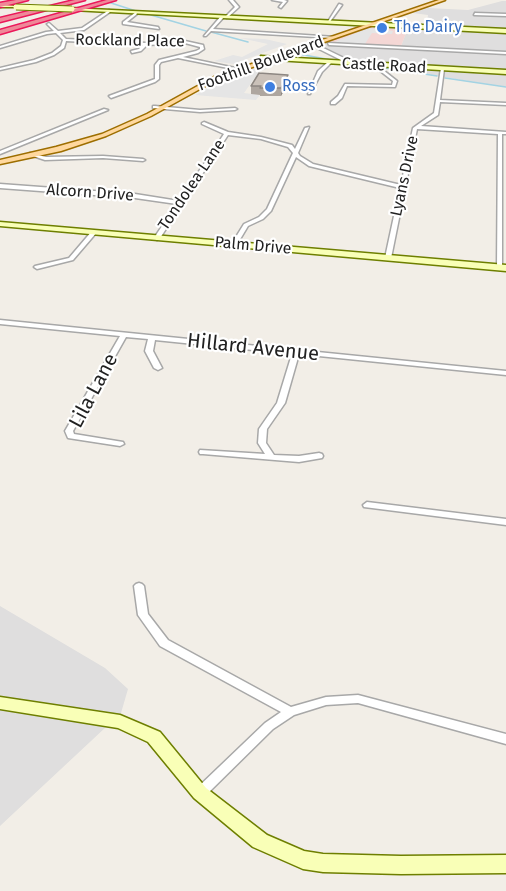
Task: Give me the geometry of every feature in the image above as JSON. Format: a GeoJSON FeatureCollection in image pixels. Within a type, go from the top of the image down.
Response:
{"type":"FeatureCollection","features":[{"type":"Feature","properties":{"kind":"highway"},"geometry":{"type":"LineString","coordinates":[[0,5],[25,0]]}},
{"type":"Feature","properties":{"kind":"highway"},"geometry":{"type":"LineString","coordinates":[[0,18],[16,9],[65,0]]}},
{"type":"Feature","properties":{"kind":"highway"},"geometry":{"type":"LineString","coordinates":[[0,18],[83,0]]}},
{"type":"Feature","properties":{"kind":"highway"},"geometry":{"type":"LineString","coordinates":[[0,33],[113,0]]}},
{"type":"Feature","properties":{"kind":"main road","name":"Foothill Boulevard"},"geometry":{"type":"LineString","coordinates":[[0,162],[50,150],[114,128],[235,68],[435,0]]}},
{"type":"Feature","properties":{"kind":"main road","name":"Foothill Boulevard"},"geometry":{"type":"LineString","coordinates":[[265,58],[443,0]]}},
{"type":"Feature","properties":{"kind":"street"},"geometry":{"type":"LineString","coordinates":[[205,35],[237,7],[231,0]]}},
{"type":"Feature","properties":{"kind":"street"},"geometry":{"type":"LineString","coordinates":[[274,0],[285,0],[281,7]]}},
{"type":"Feature","properties":{"kind":"street"},"geometry":{"type":"LineString","coordinates":[[0,5],[16,9],[72,9],[506,32]]}},
{"type":"Feature","properties":{"kind":"street"},"geometry":{"type":"LineString","coordinates":[[328,22],[340,5]]}},
{"type":"Feature","properties":{"kind":"street"},"geometry":{"type":"LineString","coordinates":[[0,47],[56,32],[86,27],[109,11]]}},
{"type":"Feature","properties":{"kind":"street"},"geometry":{"type":"LineString","coordinates":[[136,13],[124,23],[158,28]]}},
{"type":"Feature","properties":{"kind":"street"},"geometry":{"type":"LineString","coordinates":[[475,14],[506,15]]}},
{"type":"Feature","properties":{"kind":"street"},"geometry":{"type":"LineString","coordinates":[[0,69],[26,64],[53,54],[63,47],[65,40],[49,24]]}},
{"type":"Feature","properties":{"kind":"street"},"geometry":{"type":"LineString","coordinates":[[210,30],[334,37]]}},
{"type":"Feature","properties":{"kind":"street"},"geometry":{"type":"LineString","coordinates":[[497,38],[498,31]]}},
{"type":"Feature","properties":{"kind":"street","name":"Rockland Place"},"geometry":{"type":"LineString","coordinates":[[65,40],[146,44],[188,42],[202,47],[200,51],[179,56]]}},
{"type":"Feature","properties":{"kind":"street"},"geometry":{"type":"LineString","coordinates":[[132,52],[140,50],[146,44]]}},
{"type":"Feature","properties":{"kind":"street"},"geometry":{"type":"LineString","coordinates":[[312,44],[345,60],[345,64]]}},
{"type":"Feature","properties":{"kind":"street"},"geometry":{"type":"LineString","coordinates":[[329,44],[506,52]]}},
{"type":"Feature","properties":{"kind":"street"},"geometry":{"type":"LineString","coordinates":[[111,97],[154,81],[157,79],[159,62],[179,56],[235,68]]}},
{"type":"Feature","properties":{"kind":"street","name":"Castle Road"},"geometry":{"type":"LineString","coordinates":[[265,58],[506,72]]}},
{"type":"Feature","properties":{"kind":"street"},"geometry":{"type":"LineString","coordinates":[[309,93],[320,71],[329,63]]}},
{"type":"Feature","properties":{"kind":"street"},"geometry":{"type":"LineString","coordinates":[[333,103],[346,85],[394,86],[395,81],[381,70],[381,66]]}},
{"type":"Feature","properties":{"kind":"street","name":"Lyans Drive"},"geometry":{"type":"LineString","coordinates":[[388,258],[417,127],[436,114],[442,69]]}},
{"type":"Feature","properties":{"kind":"street"},"geometry":{"type":"LineString","coordinates":[[438,101],[506,104]]}},
{"type":"Feature","properties":{"kind":"street"},"geometry":{"type":"LineString","coordinates":[[158,108],[208,111],[235,109]]}},
{"type":"Feature","properties":{"kind":"street"},"geometry":{"type":"LineString","coordinates":[[0,153],[106,110]]}},
{"type":"Feature","properties":{"kind":"street"},"geometry":{"type":"LineString","coordinates":[[204,123],[227,133],[292,147],[296,154],[311,165],[403,187]]}},
{"type":"Feature","properties":{"kind":"street"},"geometry":{"type":"LineString","coordinates":[[417,127],[503,133],[503,267]]}},
{"type":"Feature","properties":{"kind":"street"},"geometry":{"type":"LineString","coordinates":[[234,245],[246,225],[261,218],[269,210],[307,128]]}},
{"type":"Feature","properties":{"kind":"street","name":"Tondolea Lane"},"geometry":{"type":"LineString","coordinates":[[157,238],[227,133]]}},
{"type":"Feature","properties":{"kind":"street"},"geometry":{"type":"LineString","coordinates":[[32,154],[45,159],[143,160]]}},
{"type":"Feature","properties":{"kind":"street","name":"Alcorn Drive"},"geometry":{"type":"LineString","coordinates":[[0,186],[135,196],[180,203]]}},
{"type":"Feature","properties":{"kind":"street","name":"Palm Drive"},"geometry":{"type":"LineString","coordinates":[[0,224],[503,267]]}},
{"type":"Feature","properties":{"kind":"street"},"geometry":{"type":"LineString","coordinates":[[37,267],[71,259],[94,232]]}},
{"type":"Feature","properties":{"kind":"street","name":"Hillard Avenue"},"geometry":{"type":"LineString","coordinates":[[0,322],[506,374]]}},
{"type":"Feature","properties":{"kind":"street","name":"Lila Lane"},"geometry":{"type":"LineString","coordinates":[[120,444],[71,436],[69,431],[124,335]]}},
{"type":"Feature","properties":{"kind":"street"},"geometry":{"type":"LineString","coordinates":[[152,338],[149,351],[158,368]]}},
{"type":"Feature","properties":{"kind":"street"},"geometry":{"type":"LineString","coordinates":[[272,458],[262,443],[263,429],[281,403],[296,352]]}},
{"type":"Feature","properties":{"kind":"street"},"geometry":{"type":"LineString","coordinates":[[203,452],[299,459],[319,456]]}},
{"type":"Feature","properties":{"kind":"street"},"geometry":{"type":"LineString","coordinates":[[367,505],[506,522]]}},
{"type":"Feature","properties":{"kind":"street"},"geometry":{"type":"LineString","coordinates":[[139,586],[144,615],[164,643],[290,712]]}},
{"type":"Feature","properties":{"kind":"street"},"geometry":{"type":"LineString","coordinates":[[200,793],[269,726],[290,712],[326,701],[358,699],[506,739]]}},
{"type":"Feature","properties":{"kind":"street"},"geometry":{"type":"LineString","coordinates":[[0,703],[120,722],[154,736],[200,793],[260,842],[303,860],[323,863],[401,865],[506,864]]}},
{"type":"Feature","properties":{"kind":"shaded area"},"geometry":{"type":"Polygon","coordinates":[[[506,1],[506,87],[412,72],[414,66],[355,62],[318,45],[325,42],[401,46],[408,28],[426,28],[428,15],[413,13],[428,8],[468,10],[506,1]]]}},
{"type":"Feature","properties":{"kind":"shaded area"},"geometry":{"type":"Polygon","coordinates":[[[371,27],[408,28],[401,46],[325,42],[371,27]]]}},
{"type":"Feature","properties":{"kind":"shaded area"},"geometry":{"type":"Polygon","coordinates":[[[368,28],[393,31],[392,34],[372,33],[365,44],[332,43],[368,28]]]}},
{"type":"Feature","properties":{"kind":"shaded area"},"geometry":{"type":"Polygon","coordinates":[[[240,38],[265,39],[287,44],[233,64],[214,61],[233,55],[242,57],[268,44],[240,38]]]}},
{"type":"Feature","properties":{"kind":"shaded area"},"geometry":{"type":"Polygon","coordinates":[[[269,62],[278,64],[259,72],[244,93],[260,95],[256,100],[195,95],[225,80],[221,79],[269,62]]]}},
{"type":"Feature","properties":{"kind":"shaded area"},"geometry":{"type":"Polygon","coordinates":[[[0,606],[105,668],[128,689],[121,713],[0,826],[0,606]]]}},
{"type":"Feature","properties":{"kind":"building"},"geometry":{"type":"Polygon","coordinates":[[[259,73],[288,75],[281,88],[251,86],[259,73]]]}},
{"type":"Feature","properties":{"kind":"waterway"},"geometry":{"type":"LineString","coordinates":[[111,3],[136,11]]}},
{"type":"Feature","properties":{"kind":"waterway"},"geometry":{"type":"LineString","coordinates":[[151,15],[206,31]]}},
{"type":"Feature","properties":{"kind":"waterway"},"geometry":{"type":"LineString","coordinates":[[211,32],[248,42]]}},
{"type":"Feature","properties":{"kind":"waterway"},"geometry":{"type":"LineString","coordinates":[[293,53],[332,60]]}},
{"type":"Feature","properties":{"kind":"waterway"},"geometry":{"type":"LineString","coordinates":[[385,68],[437,76]]}},
{"type":"Feature","properties":{"kind":"waterway"},"geometry":{"type":"LineString","coordinates":[[445,78],[506,87]]}},
{"type":"Feature","properties":{"kind":"place","name":"The Dairy"},"geometry":{"type":"Point","coordinates":[382,28]}},
{"type":"Feature","properties":{"kind":"place","name":"Ross"},"geometry":{"type":"Point","coordinates":[270,87]}}]}
